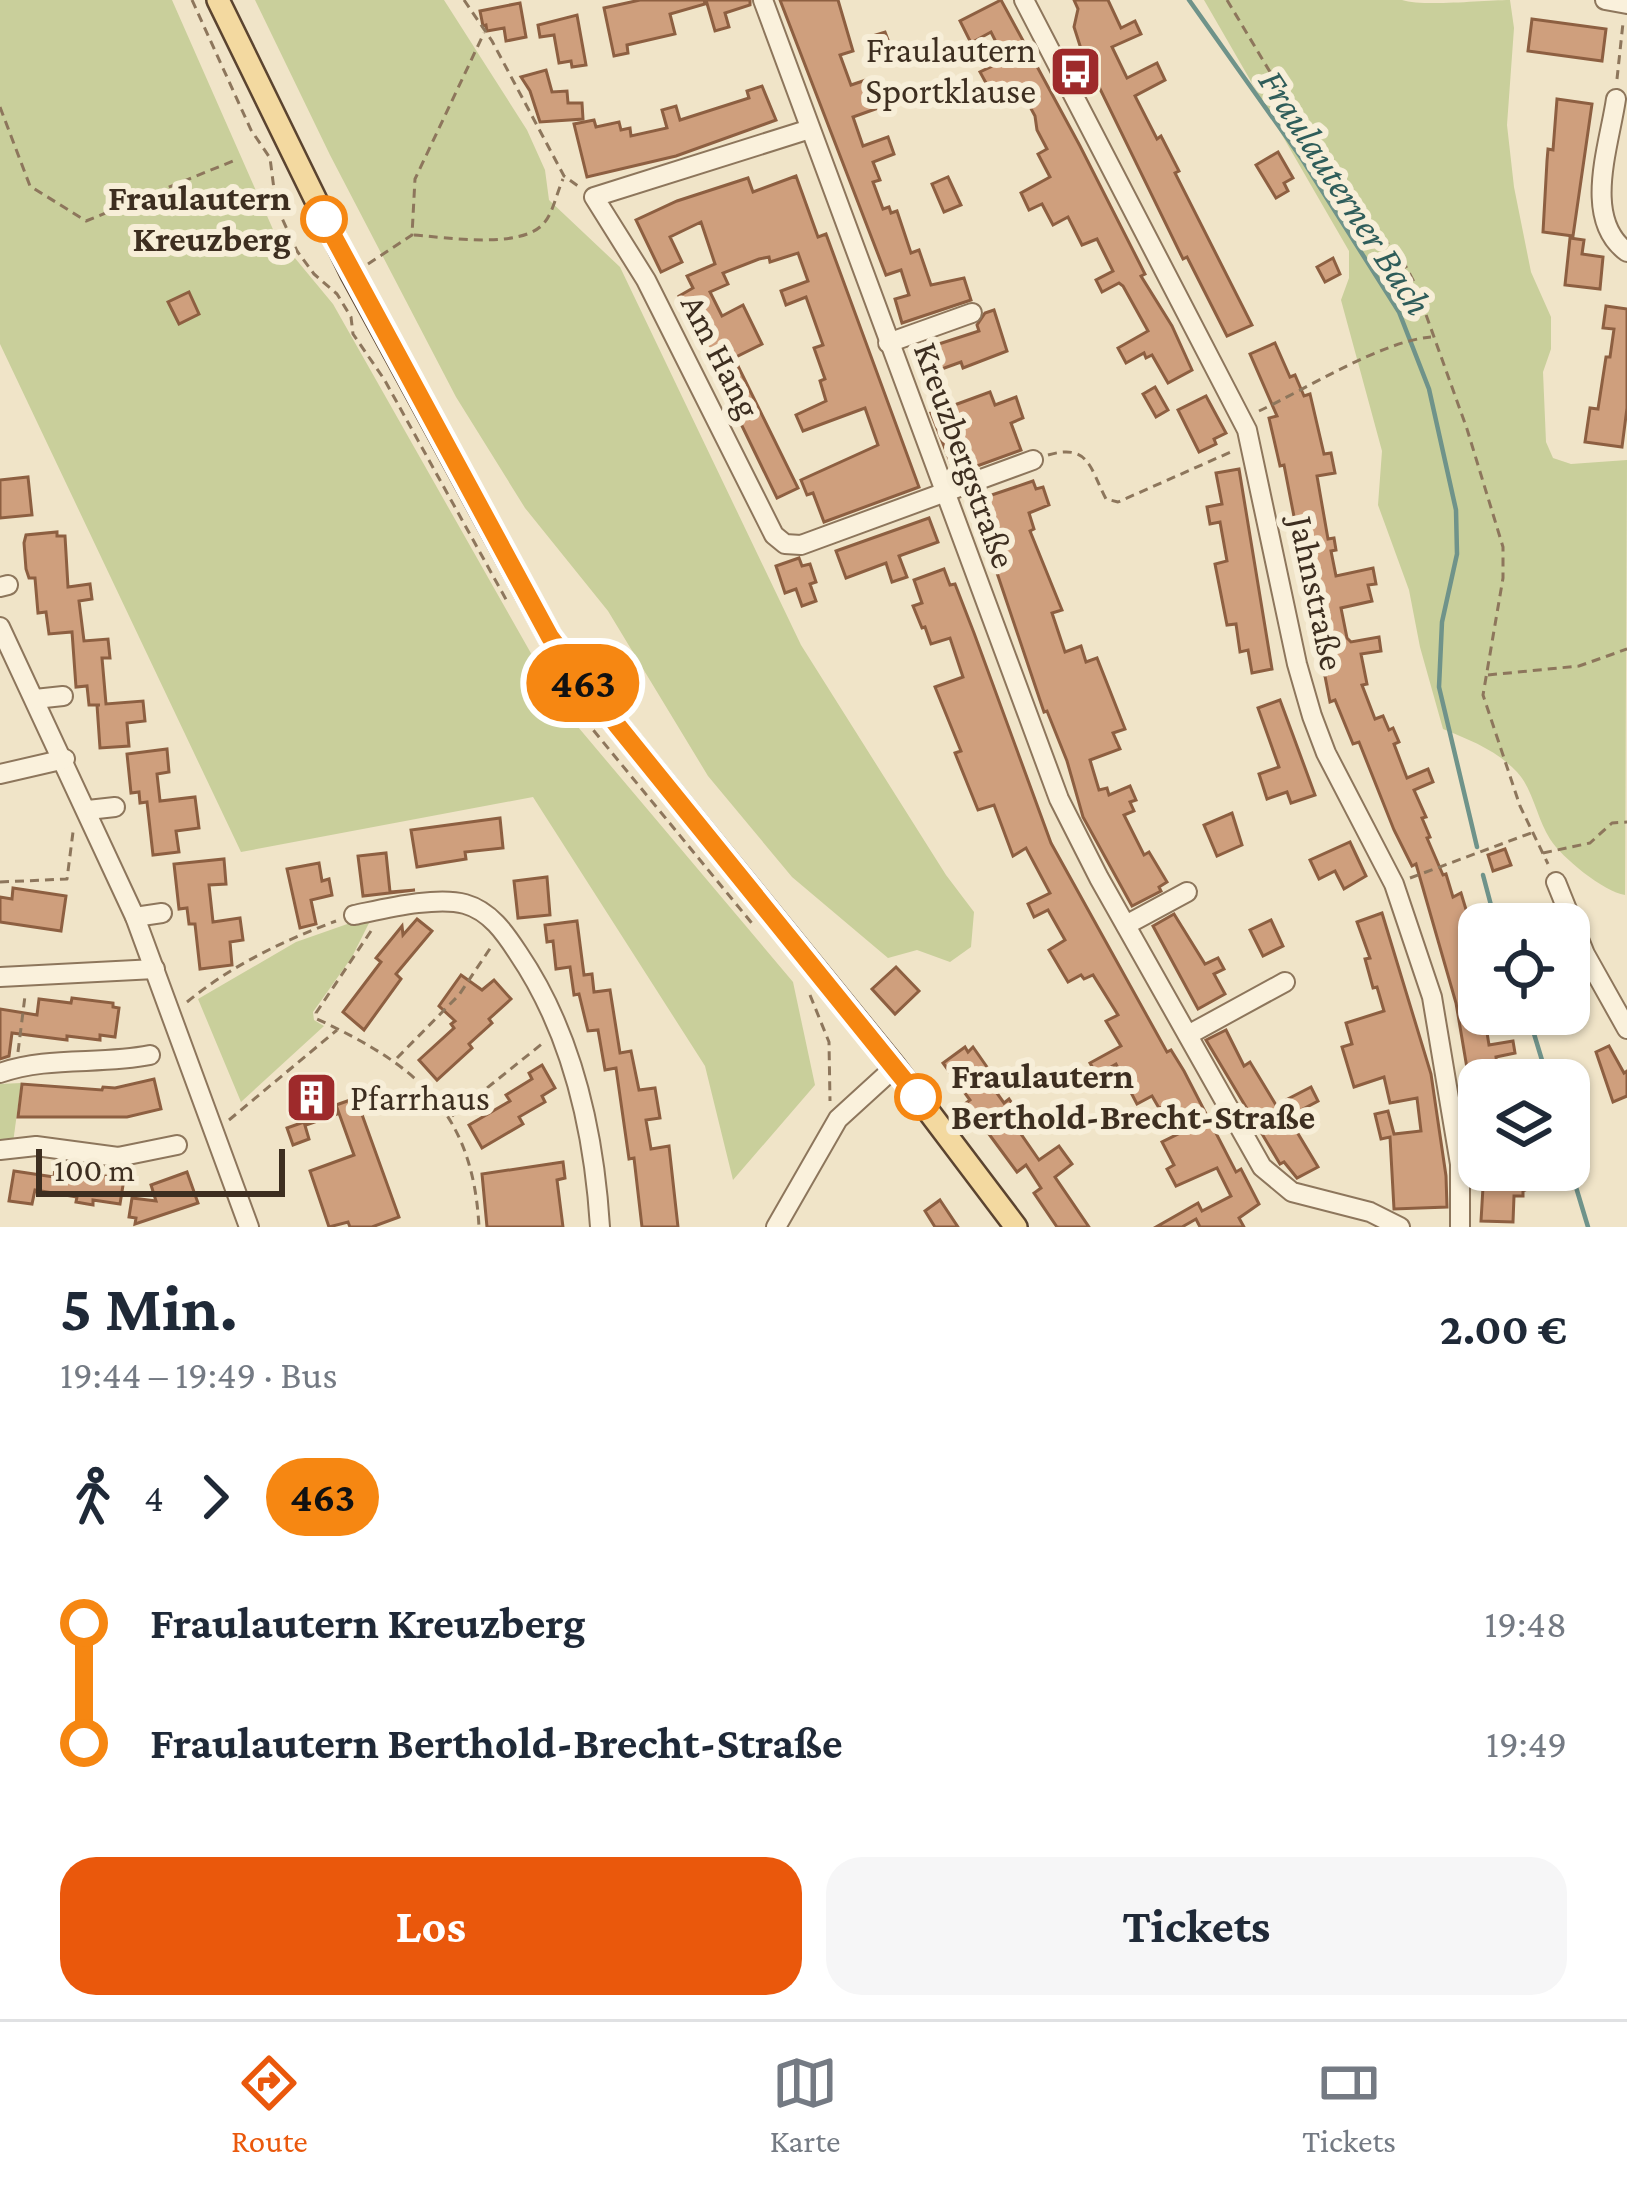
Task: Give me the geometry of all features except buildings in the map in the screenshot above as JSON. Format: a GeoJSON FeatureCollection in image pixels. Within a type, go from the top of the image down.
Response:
{"type":"FeatureCollection","features":[{"type":"Feature","properties":{"kind":"main road"},"geometry":{"type":"LineString","coordinates":[[218,0],[352,274],[550,637],[895,1067],[1016,1227]]}},
{"type":"Feature","properties":{"kind":"street","name":"Kreuzbergstraße"},"geometry":{"type":"LineString","coordinates":[[763,0],[1059,799],[1248,1145],[1277,1184],[1370,1212],[1400,1227]]}},
{"type":"Feature","properties":{"kind":"street","name":"Jahnstraße"},"geometry":{"type":"LineString","coordinates":[[1024,0],[1251,443],[1312,716],[1326,753],[1394,884],[1419,951],[1443,1050],[1460,1164],[1460,1227]]}},
{"type":"Feature","properties":{"kind":"street"},"geometry":{"type":"LineString","coordinates":[[1616,99],[1601,212],[1606,231],[1627,252]]}},
{"type":"Feature","properties":{"kind":"street"},"geometry":{"type":"LineString","coordinates":[[594,197],[810,129]]}},
{"type":"Feature","properties":{"kind":"street","name":"Am Hang"},"geometry":{"type":"LineString","coordinates":[[594,197],[646,280],[774,535],[785,544],[801,545],[944,493]]}},
{"type":"Feature","properties":{"kind":"street"},"geometry":{"type":"LineString","coordinates":[[888,343],[972,314]]}},
{"type":"Feature","properties":{"kind":"street"},"geometry":{"type":"LineString","coordinates":[[944,493],[1033,460]]}},
{"type":"Feature","properties":{"kind":"street"},"geometry":{"type":"LineString","coordinates":[[2,637],[65,759],[135,917],[249,1227]]}},
{"type":"Feature","properties":{"kind":"street"},"geometry":{"type":"LineString","coordinates":[[35,699],[63,696]]}},
{"type":"Feature","properties":{"kind":"street"},"geometry":{"type":"LineString","coordinates":[[0,774],[65,759]]}},
{"type":"Feature","properties":{"kind":"street"},"geometry":{"type":"LineString","coordinates":[[88,810],[115,807]]}},
{"type":"Feature","properties":{"kind":"street"},"geometry":{"type":"LineString","coordinates":[[1556,882],[1585,954],[1626,1026]]}},
{"type":"Feature","properties":{"kind":"street"},"geometry":{"type":"LineString","coordinates":[[1126,925],[1187,892]]}},
{"type":"Feature","properties":{"kind":"street"},"geometry":{"type":"LineString","coordinates":[[354,915],[446,901],[468,904],[502,929],[560,1031],[591,1141],[600,1227]]}},
{"type":"Feature","properties":{"kind":"street"},"geometry":{"type":"LineString","coordinates":[[135,917],[162,913]]}},
{"type":"Feature","properties":{"kind":"street"},"geometry":{"type":"LineString","coordinates":[[0,977],[155,969]]}},
{"type":"Feature","properties":{"kind":"street"},"geometry":{"type":"LineString","coordinates":[[1188,1035],[1285,982]]}},
{"type":"Feature","properties":{"kind":"street"},"geometry":{"type":"LineString","coordinates":[[8,1070],[150,1055]]}},
{"type":"Feature","properties":{"kind":"street"},"geometry":{"type":"LineString","coordinates":[[776,1227],[838,1119],[895,1067]]}},
{"type":"Feature","properties":{"kind":"street"},"geometry":{"type":"LineString","coordinates":[[0,1150],[36,1147],[118,1157],[177,1145]]}},
{"type":"Feature","properties":{"kind":"path"},"geometry":{"type":"LineString","coordinates":[[464,0],[514,79],[564,176],[594,197]]}},
{"type":"Feature","properties":{"kind":"path"},"geometry":{"type":"LineString","coordinates":[[1227,0],[1315,156],[1404,263],[1433,336],[1503,548],[1497,625],[1483,695],[1532,832],[1556,882]]}},
{"type":"Feature","properties":{"kind":"path"},"geometry":{"type":"LineString","coordinates":[[1616,99],[1619,2]]}},
{"type":"Feature","properties":{"kind":"path"},"geometry":{"type":"LineString","coordinates":[[412,235],[415,178],[484,33]]}},
{"type":"Feature","properties":{"kind":"path"},"geometry":{"type":"LineString","coordinates":[[0,107],[30,186],[86,221],[238,159]]}},
{"type":"Feature","properties":{"kind":"path"},"geometry":{"type":"LineString","coordinates":[[352,274],[412,235],[490,240],[528,235],[545,223],[564,176]]}},
{"type":"Feature","properties":{"kind":"path"},"geometry":{"type":"LineString","coordinates":[[1242,419],[1402,342],[1433,336]]}},
{"type":"Feature","properties":{"kind":"path"},"geometry":{"type":"LineString","coordinates":[[1033,460],[1075,451],[1083,455],[1106,499],[1118,502],[1251,443]]}},
{"type":"Feature","properties":{"kind":"path"},"geometry":{"type":"LineString","coordinates":[[1485,675],[1501,677],[1579,665],[1627,649]]}},
{"type":"Feature","properties":{"kind":"path"},"geometry":{"type":"LineString","coordinates":[[1544,853],[1590,844],[1612,823],[1627,822]]}},
{"type":"Feature","properties":{"kind":"path"},"geometry":{"type":"LineString","coordinates":[[0,882],[68,879],[73,832]]}},
{"type":"Feature","properties":{"kind":"path"},"geometry":{"type":"LineString","coordinates":[[1394,884],[1532,832]]}},
{"type":"Feature","properties":{"kind":"path"},"geometry":{"type":"LineString","coordinates":[[379,910],[356,958],[316,1013],[317,1019],[396,1059],[451,1118],[473,1178],[479,1227]]}},
{"type":"Feature","properties":{"kind":"path"},"geometry":{"type":"LineString","coordinates":[[173,1013],[224,974],[294,937],[354,915]]}},
{"type":"Feature","properties":{"kind":"path"},"geometry":{"type":"LineString","coordinates":[[396,1059],[459,995],[502,929]]}},
{"type":"Feature","properties":{"kind":"path"},"geometry":{"type":"LineString","coordinates":[[8,1070],[28,976]]}},
{"type":"Feature","properties":{"kind":"path"},"geometry":{"type":"LineString","coordinates":[[217,1132],[338,1029]]}},
{"type":"Feature","properties":{"kind":"path"},"geometry":{"type":"LineString","coordinates":[[451,1118],[560,1031]]}},
{"type":"Feature","properties":{"kind":"green space"},"geometry":{"type":"Polygon","coordinates":[[[0,0],[172,0],[275,234],[333,304],[562,708],[793,982],[815,1085],[733,1180],[705,1066],[533,797],[241,852],[0,344],[0,0]]]}},
{"type":"Feature","properties":{"kind":"green space"},"geometry":{"type":"Polygon","coordinates":[[[255,0],[444,0],[527,130],[545,170],[549,200],[620,267],[801,645],[974,912],[971,947],[950,962],[917,950],[888,958],[792,877],[708,776],[608,611],[525,508],[456,397],[255,0]]]}},
{"type":"Feature","properties":{"kind":"green space"},"geometry":{"type":"Polygon","coordinates":[[[1204,0],[1510,0],[1514,28],[1507,125],[1514,187],[1531,272],[1551,317],[1551,349],[1543,372],[1546,442],[1553,458],[1571,464],[1627,460],[1625,895],[1595,881],[1556,846],[1527,787],[1509,764],[1443,729],[1409,590],[1378,505],[1382,451],[1341,300],[1349,278],[1349,251],[1204,0]]]}},
{"type":"Feature","properties":{"kind":"green space"},"geometry":{"type":"Polygon","coordinates":[[[373,915],[352,957],[313,1012],[314,1020],[324,1026],[241,1102],[198,999],[296,942],[373,915]]]}},
{"type":"Feature","properties":{"kind":"green space"},"geometry":{"type":"Polygon","coordinates":[[[21,1083],[13,1143],[0,1142],[0,1084],[21,1083]]]}},
{"type":"Feature","properties":{"kind":"waterway","name":"Fraulauterner Bach"},"geometry":{"type":"LineString","coordinates":[[1189,0],[1302,159],[1399,312],[1429,389],[1456,510],[1457,554],[1442,622],[1439,687],[1477,847]]}},
{"type":"Feature","properties":{"kind":"waterway","name":"Fraulauterner Bach"},"geometry":{"type":"LineString","coordinates":[[1483,875],[1490,903]]}},
{"type":"Feature","properties":{"kind":"waterway","name":"Fraulauterner Bach"},"geometry":{"type":"LineString","coordinates":[[1534,1035],[1542,1059]]}},
{"type":"Feature","properties":{"kind":"waterway","name":"Fraulauterner Bach"},"geometry":{"type":"LineString","coordinates":[[1577,1191],[1588,1227]]}},
{"type":"Feature","properties":{"kind":"bus line","name":"463"},"geometry":{"type":"LineString","coordinates":[[324,219],[550,637],[918,1097]]}},
{"type":"Feature","properties":{"kind":"place","name":"Fraulautern Sportklause"},"geometry":{"type":"Point","coordinates":[1075,71]}},
{"type":"Feature","properties":{"kind":"place","name":"Fraulautern Kreuzberg"},"geometry":{"type":"Point","coordinates":[324,219]}},
{"type":"Feature","properties":{"kind":"place","name":"Fraulautern Berthold-Brecht-Straße"},"geometry":{"type":"Point","coordinates":[918,1097]}},
{"type":"Feature","properties":{"kind":"place","name":"Pfarrhaus"},"geometry":{"type":"Point","coordinates":[311,1098]}}]}
